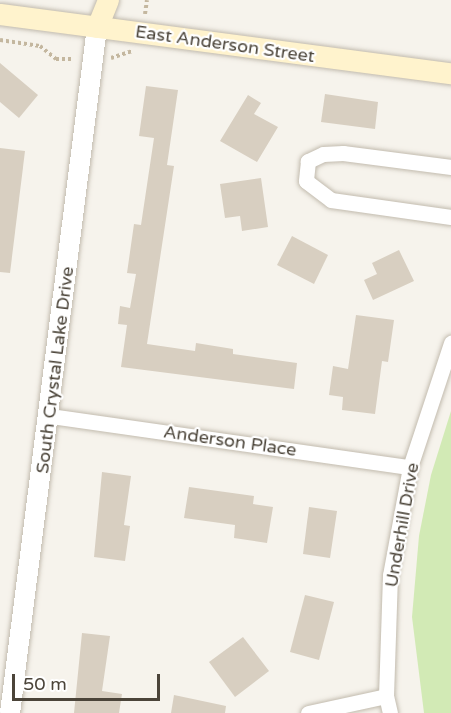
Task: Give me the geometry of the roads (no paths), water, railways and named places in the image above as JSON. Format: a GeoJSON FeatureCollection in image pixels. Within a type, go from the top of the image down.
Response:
{"type":"FeatureCollection","features":[{"type":"Feature","properties":{"kind":"main road","name":"South Crystal Lake Drive"},"geometry":{"type":"LineString","coordinates":[[94,0],[97,27]]}},
{"type":"Feature","properties":{"kind":"main road","name":"South Crystal Lake Drive"},"geometry":{"type":"LineString","coordinates":[[97,27],[108,0]]}},
{"type":"Feature","properties":{"kind":"main road","name":"East Anderson Street"},"geometry":{"type":"LineString","coordinates":[[0,14],[451,74]]}},
{"type":"Feature","properties":{"kind":"street","name":"South Crystal Lake Drive"},"geometry":{"type":"LineString","coordinates":[[10,713],[50,416],[97,27]]}},
{"type":"Feature","properties":{"kind":"street"},"geometry":{"type":"LineString","coordinates":[[451,167],[343,153],[323,154],[308,161],[306,181],[331,200],[451,217]]}},
{"type":"Feature","properties":{"kind":"street","name":"Underhill Drive"},"geometry":{"type":"LineString","coordinates":[[390,713],[386,696],[390,575],[410,467],[451,343]]}},
{"type":"Feature","properties":{"kind":"street","name":"Anderson Place"},"geometry":{"type":"LineString","coordinates":[[50,416],[410,467]]}},
{"type":"Feature","properties":{"kind":"street"},"geometry":{"type":"LineString","coordinates":[[308,713],[386,696]]}}]}
